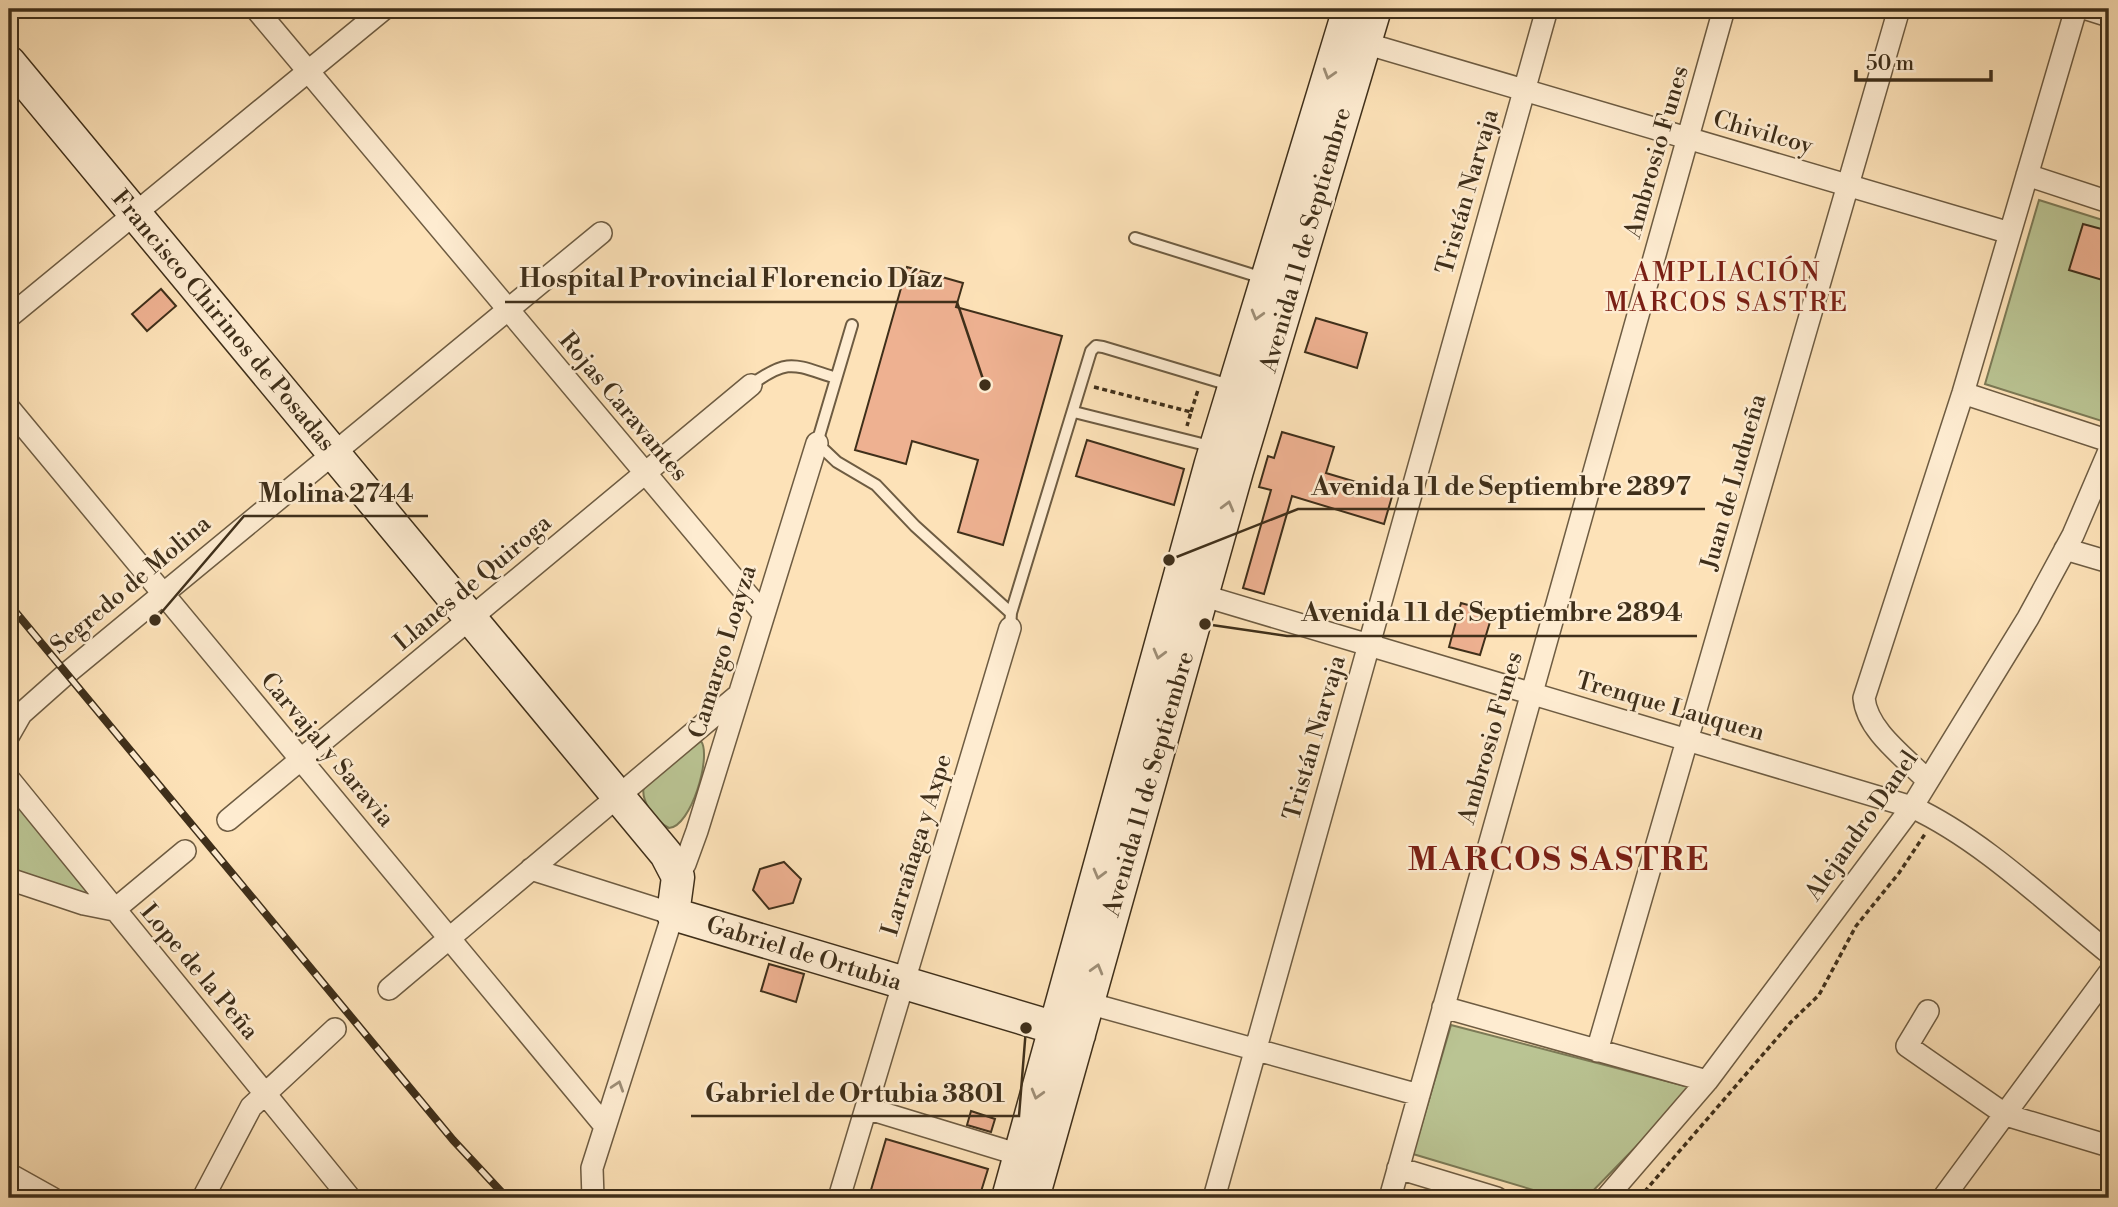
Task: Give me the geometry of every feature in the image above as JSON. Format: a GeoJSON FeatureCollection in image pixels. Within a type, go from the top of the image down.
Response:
{"type":"FeatureCollection","features":[{"type":"Feature","properties":{"kind":"main road","name":"Avenida 11 de Septiembre"},"geometry":{"type":"LineString","coordinates":[[1033,1198],[1076,1000],[1229,451],[1280,283],[1351,29],[1375,9]]}},
{"type":"Feature","properties":{"kind":"main road","name":"Francisco Chirinos de Posadas"},"geometry":{"type":"LineString","coordinates":[[9,62],[666,854],[677,875]]}},
{"type":"Feature","properties":{"kind":"main road"},"geometry":{"type":"LineString","coordinates":[[673,914],[678,891],[677,875]]}},
{"type":"Feature","properties":{"kind":"main road","name":"Gabriel de Ortubia"},"geometry":{"type":"LineString","coordinates":[[673,914],[1068,1031]]}},
{"type":"Feature","properties":{"kind":"main road","name":"Avenida 11 de Septiembre"},"geometry":{"type":"LineString","coordinates":[[1008,1198],[1020,1155],[1068,1031]]}},
{"type":"Feature","properties":{"kind":"street","name":"Rojas Caravantes"},"geometry":{"type":"LineString","coordinates":[[256,9],[762,612]]}},
{"type":"Feature","properties":{"kind":"street"},"geometry":{"type":"LineString","coordinates":[[9,317],[384,9]]}},
{"type":"Feature","properties":{"kind":"street","name":"Tristán Narvaja"},"geometry":{"type":"LineString","coordinates":[[1214,1198],[1547,9]]}},
{"type":"Feature","properties":{"kind":"street","name":"Ambrosio Funes"},"geometry":{"type":"LineString","coordinates":[[1390,1198],[1724,9]]}},
{"type":"Feature","properties":{"kind":"street","name":"Juan de Ludueña"},"geometry":{"type":"LineString","coordinates":[[1597,1051],[1899,9]]}},
{"type":"Feature","properties":{"kind":"street"},"geometry":{"type":"LineString","coordinates":[[1928,781],[1872,723],[1865,710],[1864,698],[1963,393],[2076,9]]}},
{"type":"Feature","properties":{"kind":"street"},"geometry":{"type":"LineString","coordinates":[[2087,9],[2109,16]]}},
{"type":"Feature","properties":{"kind":"street","name":"Chivilcoy"},"geometry":{"type":"LineString","coordinates":[[1351,29],[1524,90],[2010,233]]}},
{"type":"Feature","properties":{"kind":"street"},"geometry":{"type":"LineString","coordinates":[[2027,175],[2109,202]]}},
{"type":"Feature","properties":{"kind":"street","name":"Segredo de Molina"},"geometry":{"type":"LineString","coordinates":[[9,735],[21,714],[331,452],[601,233]]}},
{"type":"Feature","properties":{"kind":"street","name":"Llanes de Quiroga"},"geometry":{"type":"LineString","coordinates":[[228,820],[751,385]]}},
{"type":"Feature","properties":{"kind":"street"},"geometry":{"type":"LineString","coordinates":[[1963,393],[2109,441]]}},
{"type":"Feature","properties":{"kind":"street","name":"Carvajal y Saravia"},"geometry":{"type":"LineString","coordinates":[[9,408],[605,1126]]}},
{"type":"Feature","properties":{"kind":"street","name":"Camargo Loayza"},"geometry":{"type":"LineString","coordinates":[[677,875],[685,863],[697,831],[762,612],[817,443]]}},
{"type":"Feature","properties":{"kind":"street","name":"Alejandro Danel"},"geometry":{"type":"LineString","coordinates":[[1606,1198],[1707,1081],[1912,807],[2028,618],[2065,549],[2109,451]]}},
{"type":"Feature","properties":{"kind":"street"},"geometry":{"type":"LineString","coordinates":[[2065,549],[2109,562]]}},
{"type":"Feature","properties":{"kind":"street","name":"Trenque Lauquen"},"geometry":{"type":"LineString","coordinates":[[1190,592],[1912,807],[1936,818],[2109,953]]}},
{"type":"Feature","properties":{"kind":"street","name":"Larrañaga y Axpe"},"geometry":{"type":"LineString","coordinates":[[839,1198],[1011,621]]}},
{"type":"Feature","properties":{"kind":"street"},"geometry":{"type":"LineString","coordinates":[[388,989],[736,697]]}},
{"type":"Feature","properties":{"kind":"street","name":"Lope de la Peña"},"geometry":{"type":"LineString","coordinates":[[9,779],[349,1198]]}},
{"type":"Feature","properties":{"kind":"street"},"geometry":{"type":"LineString","coordinates":[[9,879],[84,904],[114,910],[185,851]]}},
{"type":"Feature","properties":{"kind":"street","name":"Gabriel de Ortubia"},"geometry":{"type":"LineString","coordinates":[[531,869],[551,878],[673,914]]}},
{"type":"Feature","properties":{"kind":"street"},"geometry":{"type":"LineString","coordinates":[[593,1198],[590,1191],[592,1168],[673,914]]}},
{"type":"Feature","properties":{"kind":"street"},"geometry":{"type":"LineString","coordinates":[[1944,1198],[2109,973]]}},
{"type":"Feature","properties":{"kind":"street"},"geometry":{"type":"LineString","coordinates":[[1076,1000],[1419,1095]]}},
{"type":"Feature","properties":{"kind":"street"},"geometry":{"type":"LineString","coordinates":[[1443,1007],[1707,1081]]}},
{"type":"Feature","properties":{"kind":"street"},"geometry":{"type":"LineString","coordinates":[[1928,1011],[1906,1046],[2006,1115],[2109,1146]]}},
{"type":"Feature","properties":{"kind":"street"},"geometry":{"type":"LineString","coordinates":[[203,1198],[237,1128],[264,1091],[335,1029]]}},
{"type":"Feature","properties":{"kind":"street"},"geometry":{"type":"LineString","coordinates":[[866,1108],[1020,1155]]}},
{"type":"Feature","properties":{"kind":"street"},"geometry":{"type":"LineString","coordinates":[[1398,1168],[1497,1198]]}},
{"type":"Feature","properties":{"kind":"street"},"geometry":{"type":"LineString","coordinates":[[9,1174],[52,1198]]}},
{"type":"Feature","properties":{"kind":"lane"},"geometry":{"type":"LineString","coordinates":[[1135,238],[1280,283]]}},
{"type":"Feature","properties":{"kind":"lane"},"geometry":{"type":"LineString","coordinates":[[852,325],[817,443],[837,462],[876,485],[1011,621],[1091,351],[1096,346],[1248,390]]}},
{"type":"Feature","properties":{"kind":"lane"},"geometry":{"type":"LineString","coordinates":[[751,385],[782,366],[792,365],[836,378]]}},
{"type":"Feature","properties":{"kind":"lane"},"geometry":{"type":"LineString","coordinates":[[1074,412],[1229,451]]}},
{"type":"Feature","properties":{"kind":"path"},"geometry":{"type":"LineString","coordinates":[[1183,440],[1202,378]]}},
{"type":"Feature","properties":{"kind":"path"},"geometry":{"type":"LineString","coordinates":[[1082,384],[1191,412]]}},
{"type":"Feature","properties":{"kind":"path"},"geometry":{"type":"LineString","coordinates":[[1639,1198],[1791,1022],[1819,995],[1856,926],[1899,873],[1936,818]]}},
{"type":"Feature","properties":{"kind":"green space"},"geometry":{"type":"Polygon","coordinates":[[[2039,200],[2109,222],[2108,423],[1985,384],[2039,200]]]}},
{"type":"Feature","properties":{"kind":"green space"},"geometry":{"type":"Polygon","coordinates":[[[701,741],[704,749],[702,775],[692,804],[677,825],[669,828],[649,809],[644,796],[645,783],[701,741]]]}},
{"type":"Feature","properties":{"kind":"green space"},"geometry":{"type":"Polygon","coordinates":[[[9,790],[106,903],[9,871],[9,790]]]}},
{"type":"Feature","properties":{"kind":"green space"},"geometry":{"type":"Polygon","coordinates":[[[1451,1025],[1693,1088],[1586,1198],[1560,1198],[1413,1154],[1451,1025]]]}},
{"type":"Feature","properties":{"kind":"building"},"geometry":{"type":"Polygon","coordinates":[[[2083,224],[2109,231],[2109,282],[2069,270],[2083,224]]]}},
{"type":"Feature","properties":{"kind":"building"},"geometry":{"type":"Polygon","coordinates":[[[907,267],[963,283],[956,307],[1062,336],[1003,545],[958,532],[978,460],[912,441],[906,464],[855,450],[907,267]]]}},
{"type":"Feature","properties":{"kind":"building"},"geometry":{"type":"Polygon","coordinates":[[[161,289],[176,306],[147,331],[132,314],[161,289]]]}},
{"type":"Feature","properties":{"kind":"building"},"geometry":{"type":"Polygon","coordinates":[[[1316,318],[1367,333],[1357,368],[1305,352],[1316,318]]]}},
{"type":"Feature","properties":{"kind":"building"},"geometry":{"type":"Polygon","coordinates":[[[1282,432],[1334,447],[1326,473],[1393,493],[1384,524],[1292,496],[1264,594],[1243,588],[1271,490],[1259,487],[1268,456],[1274,458],[1282,432]]]}},
{"type":"Feature","properties":{"kind":"building"},"geometry":{"type":"Polygon","coordinates":[[[1087,440],[1184,469],[1174,505],[1076,476],[1087,440]]]}},
{"type":"Feature","properties":{"kind":"building"},"geometry":{"type":"Polygon","coordinates":[[[1461,603],[1493,612],[1480,655],[1449,647],[1461,603]]]}},
{"type":"Feature","properties":{"kind":"building"},"geometry":{"type":"Polygon","coordinates":[[[784,862],[801,879],[793,903],[769,909],[753,890],[760,869],[784,862]]]}},
{"type":"Feature","properties":{"kind":"building"},"geometry":{"type":"Polygon","coordinates":[[[769,964],[804,974],[796,1002],[761,991],[769,964]]]}},
{"type":"Feature","properties":{"kind":"building"},"geometry":{"type":"Polygon","coordinates":[[[971,1111],[995,1119],[991,1132],[967,1125],[971,1111]]]}},
{"type":"Feature","properties":{"kind":"building"},"geometry":{"type":"Polygon","coordinates":[[[886,1139],[988,1169],[979,1198],[900,1198],[871,1190],[886,1139]]]}},
{"type":"Feature","properties":{"kind":"railway"},"geometry":{"type":"LineString","coordinates":[[9,604],[453,1140],[507,1198]]}},
{"type":"Feature","properties":{"kind":"place","name":"Hospital Provincial Florencio Díaz"},"geometry":{"type":"Point","coordinates":[985,385]}},
{"type":"Feature","properties":{"kind":"place","name":"Avenida 11 de Septiembre 2897"},"geometry":{"type":"Point","coordinates":[1169,560]}},
{"type":"Feature","properties":{"kind":"place","name":"Molina 2744"},"geometry":{"type":"Point","coordinates":[155,620]}},
{"type":"Feature","properties":{"kind":"place","name":"Avenida 11 de Septiembre 2894"},"geometry":{"type":"Point","coordinates":[1205,624]}},
{"type":"Feature","properties":{"kind":"place","name":"Gabriel de Ortubia 3801"},"geometry":{"type":"Point","coordinates":[1026,1028]}},
{"type":"Feature","properties":{"kind":"district","name":"AMPLIACIÓN MARCOS SASTRE"},"geometry":{"type":"Point","coordinates":[1727,288]}},
{"type":"Feature","properties":{"kind":"district","name":"MARCOS SASTRE"},"geometry":{"type":"Point","coordinates":[1559,860]}}]}
